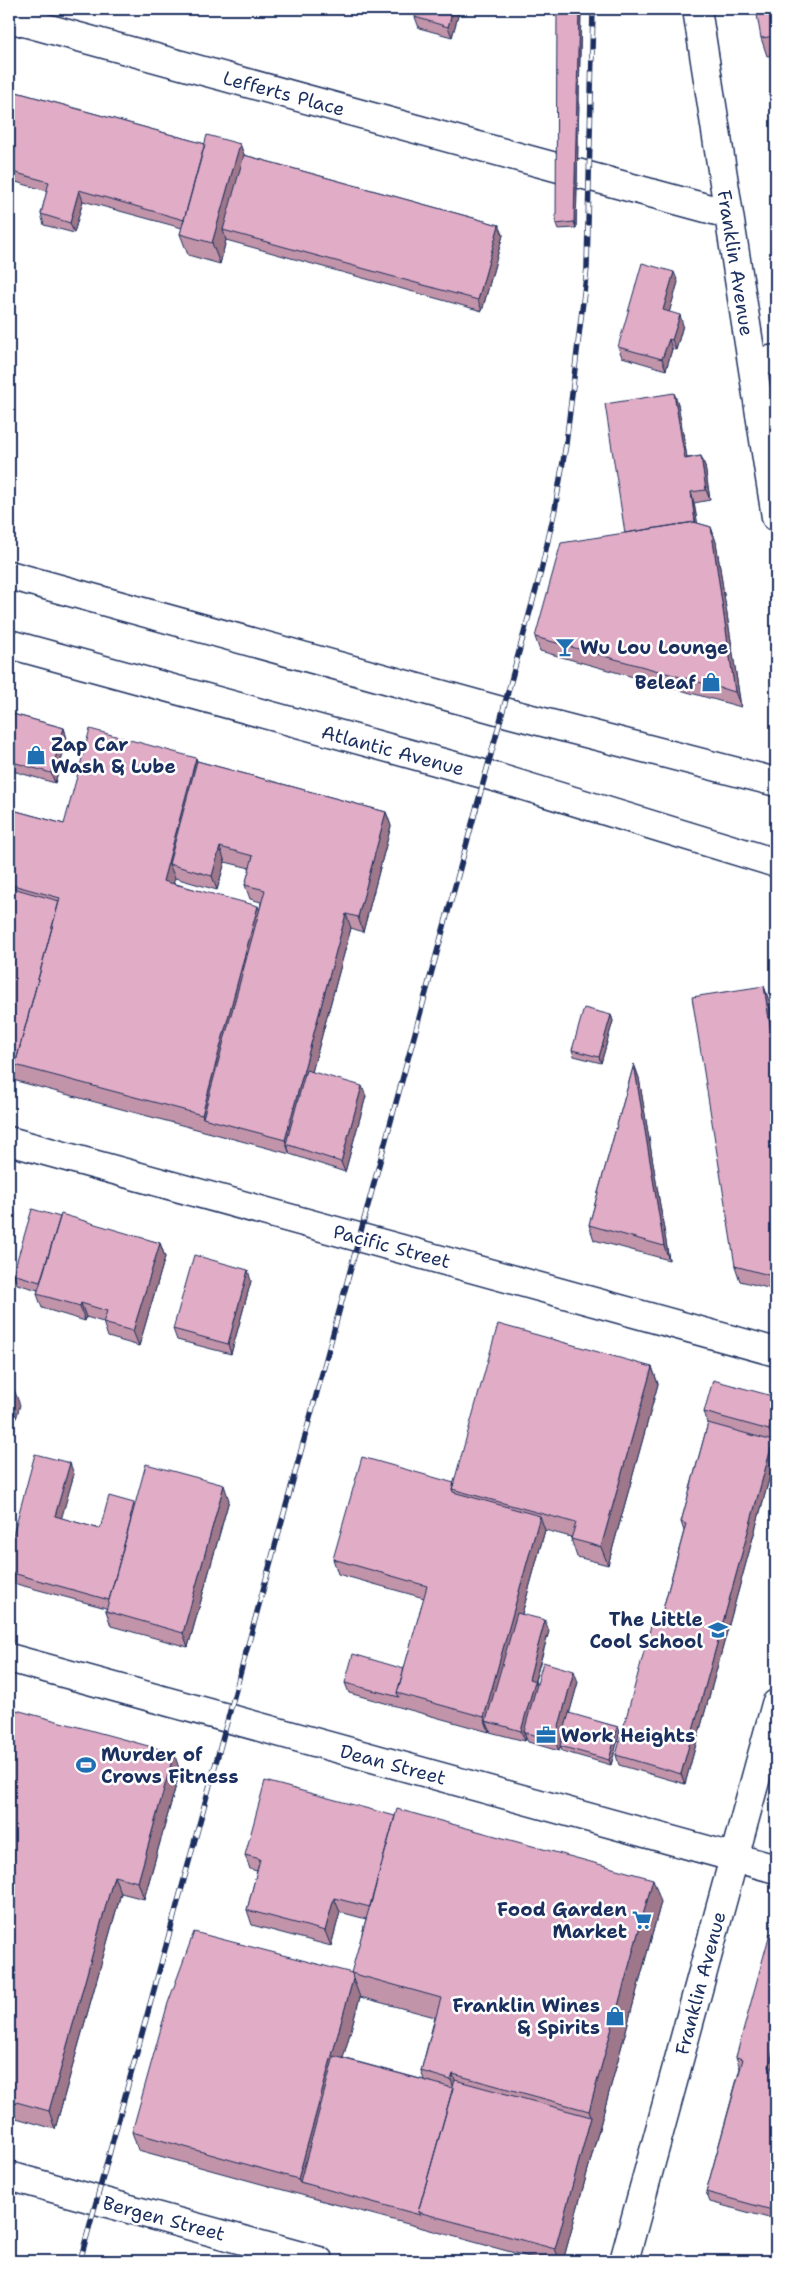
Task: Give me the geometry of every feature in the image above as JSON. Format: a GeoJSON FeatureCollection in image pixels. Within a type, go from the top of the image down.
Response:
{"type":"FeatureCollection","features":[{"type":"Feature","properties":{"kind":"street","name":"Franklin Avenue"},"geometry":{"type":"LineString","coordinates":[[698,9],[728,214],[764,361],[776,516]]}},
{"type":"Feature","properties":{"kind":"street","name":"Lefferts Place"},"geometry":{"type":"LineString","coordinates":[[9,18],[728,214]]}},
{"type":"Feature","properties":{"kind":"street"},"geometry":{"type":"LineString","coordinates":[[9,575],[512,714],[776,782]]}},
{"type":"Feature","properties":{"kind":"street","name":"Atlantic Avenue"},"geometry":{"type":"LineString","coordinates":[[9,644],[498,778],[776,862]]}},
{"type":"Feature","properties":{"kind":"street","name":"Pacific Street"},"geometry":{"type":"LineString","coordinates":[[9,1141],[776,1352]]}},
{"type":"Feature","properties":{"kind":"street","name":"Dean Street"},"geometry":{"type":"LineString","coordinates":[[9,1658],[776,1870]]}},
{"type":"Feature","properties":{"kind":"street","name":"Franklin Avenue"},"geometry":{"type":"LineString","coordinates":[[624,2261],[776,1704]]}},
{"type":"Feature","properties":{"kind":"street","name":"Bergen Street"},"geometry":{"type":"LineString","coordinates":[[9,2176],[319,2261]]}},
{"type":"Feature","properties":{"kind":"building"},"geometry":{"type":"Polygon","coordinates":[[[417,9],[453,9],[448,27],[415,17],[417,9]]]}},
{"type":"Feature","properties":{"kind":"building"},"geometry":{"type":"Polygon","coordinates":[[[557,9],[579,9],[574,222],[556,224],[557,9]]]}},
{"type":"Feature","properties":{"kind":"building"},"geometry":{"type":"Polygon","coordinates":[[[756,9],[776,9],[776,36],[761,38],[756,9]]]}},
{"type":"Feature","properties":{"kind":"building"},"geometry":{"type":"Polygon","coordinates":[[[9,90],[205,144],[184,220],[79,190],[70,223],[41,214],[49,182],[9,171],[9,90]]]}},
{"type":"Feature","properties":{"kind":"building"},"geometry":{"type":"Polygon","coordinates":[[[207,135],[240,144],[212,243],[180,234],[207,135]]]}},
{"type":"Feature","properties":{"kind":"building"},"geometry":{"type":"Polygon","coordinates":[[[244,155],[499,225],[478,300],[223,230],[244,155]]]}},
{"type":"Feature","properties":{"kind":"building"},"geometry":{"type":"Polygon","coordinates":[[[642,263],[674,272],[663,310],[680,315],[672,340],[669,339],[662,359],[618,347],[642,263]]]}},
{"type":"Feature","properties":{"kind":"building"},"geometry":{"type":"Polygon","coordinates":[[[674,393],[685,459],[701,456],[706,490],[691,492],[695,522],[625,533],[605,404],[674,393]]]}},
{"type":"Feature","properties":{"kind":"building"},"geometry":{"type":"Polygon","coordinates":[[[694,522],[711,527],[735,692],[535,637],[561,543],[694,522]]]}},
{"type":"Feature","properties":{"kind":"building","name":"Zap Car Wash & Lube"},"geometry":{"type":"Polygon","coordinates":[[[9,713],[64,728],[51,773],[9,761],[9,713]]]}},
{"type":"Feature","properties":{"kind":"building"},"geometry":{"type":"Polygon","coordinates":[[[90,729],[196,758],[163,881],[258,906],[202,1115],[15,1065],[60,898],[9,884],[9,809],[64,824],[90,729]]]}},
{"type":"Feature","properties":{"kind":"building"},"geometry":{"type":"Polygon","coordinates":[[[197,761],[386,812],[358,917],[346,914],[285,1140],[203,1118],[265,890],[245,885],[253,856],[220,847],[212,876],[169,864],[197,761]]]}},
{"type":"Feature","properties":{"kind":"building"},"geometry":{"type":"Polygon","coordinates":[[[9,887],[59,901],[15,1065],[16,1068],[9,1066],[9,887]]]}},
{"type":"Feature","properties":{"kind":"building"},"geometry":{"type":"Polygon","coordinates":[[[764,986],[776,1066],[776,1277],[735,1266],[692,997],[764,986]]]}},
{"type":"Feature","properties":{"kind":"building"},"geometry":{"type":"Polygon","coordinates":[[[584,1008],[611,1015],[599,1057],[572,1050],[584,1008]]]}},
{"type":"Feature","properties":{"kind":"building"},"geometry":{"type":"Polygon","coordinates":[[[634,1064],[664,1246],[589,1225],[634,1064]]]}},
{"type":"Feature","properties":{"kind":"building"},"geometry":{"type":"Polygon","coordinates":[[[306,1070],[362,1086],[341,1162],[286,1144],[306,1070]]]}},
{"type":"Feature","properties":{"kind":"building"},"geometry":{"type":"Polygon","coordinates":[[[32,1209],[60,1217],[40,1282],[13,1274],[32,1209]]]}},
{"type":"Feature","properties":{"kind":"building"},"geometry":{"type":"Polygon","coordinates":[[[61,1214],[160,1243],[133,1331],[103,1323],[107,1311],[81,1303],[80,1306],[37,1294],[61,1214]]]}},
{"type":"Feature","properties":{"kind":"building"},"geometry":{"type":"Polygon","coordinates":[[[194,1255],[248,1270],[228,1344],[173,1329],[194,1255]]]}},
{"type":"Feature","properties":{"kind":"building"},"geometry":{"type":"Polygon","coordinates":[[[498,1324],[652,1367],[601,1547],[571,1539],[576,1523],[452,1489],[498,1324]]]}},
{"type":"Feature","properties":{"kind":"building"},"geometry":{"type":"Polygon","coordinates":[[[713,1380],[776,1397],[776,1405],[769,1430],[704,1412],[713,1380]]]}},
{"type":"Feature","properties":{"kind":"building"},"geometry":{"type":"Polygon","coordinates":[[[9,1386],[13,1387],[9,1403],[9,1386]]]}},
{"type":"Feature","properties":{"kind":"building"},"geometry":{"type":"Polygon","coordinates":[[[708,1423],[773,1441],[681,1774],[616,1755],[652,1622],[659,1624],[686,1524],[681,1522],[708,1423]]]}},
{"type":"Feature","properties":{"kind":"building"},"geometry":{"type":"Polygon","coordinates":[[[35,1454],[70,1463],[55,1516],[100,1529],[109,1496],[134,1503],[109,1600],[9,1572],[9,1550],[35,1454]]]}},
{"type":"Feature","properties":{"kind":"building"},"geometry":{"type":"Polygon","coordinates":[[[362,1457],[454,1483],[453,1492],[540,1516],[484,1717],[397,1693],[427,1586],[333,1559],[362,1457]]]}},
{"type":"Feature","properties":{"kind":"building"},"geometry":{"type":"Polygon","coordinates":[[[146,1464],[224,1485],[183,1633],[106,1611],[146,1464]]]}},
{"type":"Feature","properties":{"kind":"building"},"geometry":{"type":"Polygon","coordinates":[[[517,1613],[545,1620],[529,1679],[535,1681],[521,1731],[486,1721],[517,1613]]]}},
{"type":"Feature","properties":{"kind":"building"},"geometry":{"type":"Polygon","coordinates":[[[353,1654],[404,1669],[397,1693],[399,1697],[345,1683],[353,1654]]]}},
{"type":"Feature","properties":{"kind":"building"},"geometry":{"type":"Polygon","coordinates":[[[543,1662],[574,1671],[555,1741],[524,1732],[543,1662]]]}},
{"type":"Feature","properties":{"kind":"building"},"geometry":{"type":"Polygon","coordinates":[[[9,1708],[174,1753],[138,1882],[114,1876],[49,2111],[9,2100],[9,1708]]]}},
{"type":"Feature","properties":{"kind":"building"},"geometry":{"type":"Polygon","coordinates":[[[569,1713],[618,1727],[609,1760],[560,1746],[569,1713]]]}},
{"type":"Feature","properties":{"kind":"building"},"geometry":{"type":"Polygon","coordinates":[[[265,1781],[395,1816],[370,1907],[334,1898],[325,1931],[247,1910],[260,1859],[245,1855],[265,1781]]]}},
{"type":"Feature","properties":{"kind":"building"},"geometry":{"type":"Polygon","coordinates":[[[397,1809],[653,1879],[589,2111],[453,2074],[451,2080],[421,2071],[441,1998],[351,1973],[397,1809]]]}},
{"type":"Feature","properties":{"kind":"building"},"geometry":{"type":"Polygon","coordinates":[[[194,1932],[352,1973],[353,1979],[298,2179],[132,2132],[168,2003],[194,1932]]]}},
{"type":"Feature","properties":{"kind":"building"},"geometry":{"type":"Polygon","coordinates":[[[770,1933],[776,1935],[776,2040],[769,2067],[776,2069],[776,2211],[706,2192],[743,2059],[736,2057],[770,1933]]]}},
{"type":"Feature","properties":{"kind":"building"},"geometry":{"type":"Polygon","coordinates":[[[334,2056],[453,2088],[418,2212],[420,2215],[300,2182],[334,2056]]]}},
{"type":"Feature","properties":{"kind":"building"},"geometry":{"type":"Polygon","coordinates":[[[455,2080],[591,2117],[555,2249],[418,2212],[455,2080]]]}},
{"type":"Feature","properties":{"kind":"building"},"geometry":{"type":"Polygon","coordinates":[[[683,2256],[703,2261],[681,2261],[683,2256]]]}},
{"type":"Feature","properties":{"kind":"railway"},"geometry":{"type":"LineString","coordinates":[[80,2261],[541,571],[555,509],[566,444],[587,268],[593,9]]}},
{"type":"Feature","properties":{"kind":"place","name":"Wu Lou Lounge"},"geometry":{"type":"Point","coordinates":[565,647]}},
{"type":"Feature","properties":{"kind":"place","name":"Beleaf"},"geometry":{"type":"Point","coordinates":[711,682]}},
{"type":"Feature","properties":{"kind":"place","name":"Zap Car Wash & Lube"},"geometry":{"type":"Point","coordinates":[36,755]}},
{"type":"Feature","properties":{"kind":"place","name":"The Little Cool School"},"geometry":{"type":"Point","coordinates":[718,1630]}},
{"type":"Feature","properties":{"kind":"place","name":"Work Heights"},"geometry":{"type":"Point","coordinates":[546,1735]}},
{"type":"Feature","properties":{"kind":"place","name":"Murder of Crows Fitness"},"geometry":{"type":"Point","coordinates":[86,1765]}},
{"type":"Feature","properties":{"kind":"place","name":"Food Garden Market"},"geometry":{"type":"Point","coordinates":[642,1920]}},
{"type":"Feature","properties":{"kind":"place","name":"Franklin Wines & Spirits"},"geometry":{"type":"Point","coordinates":[615,2016]}}]}
